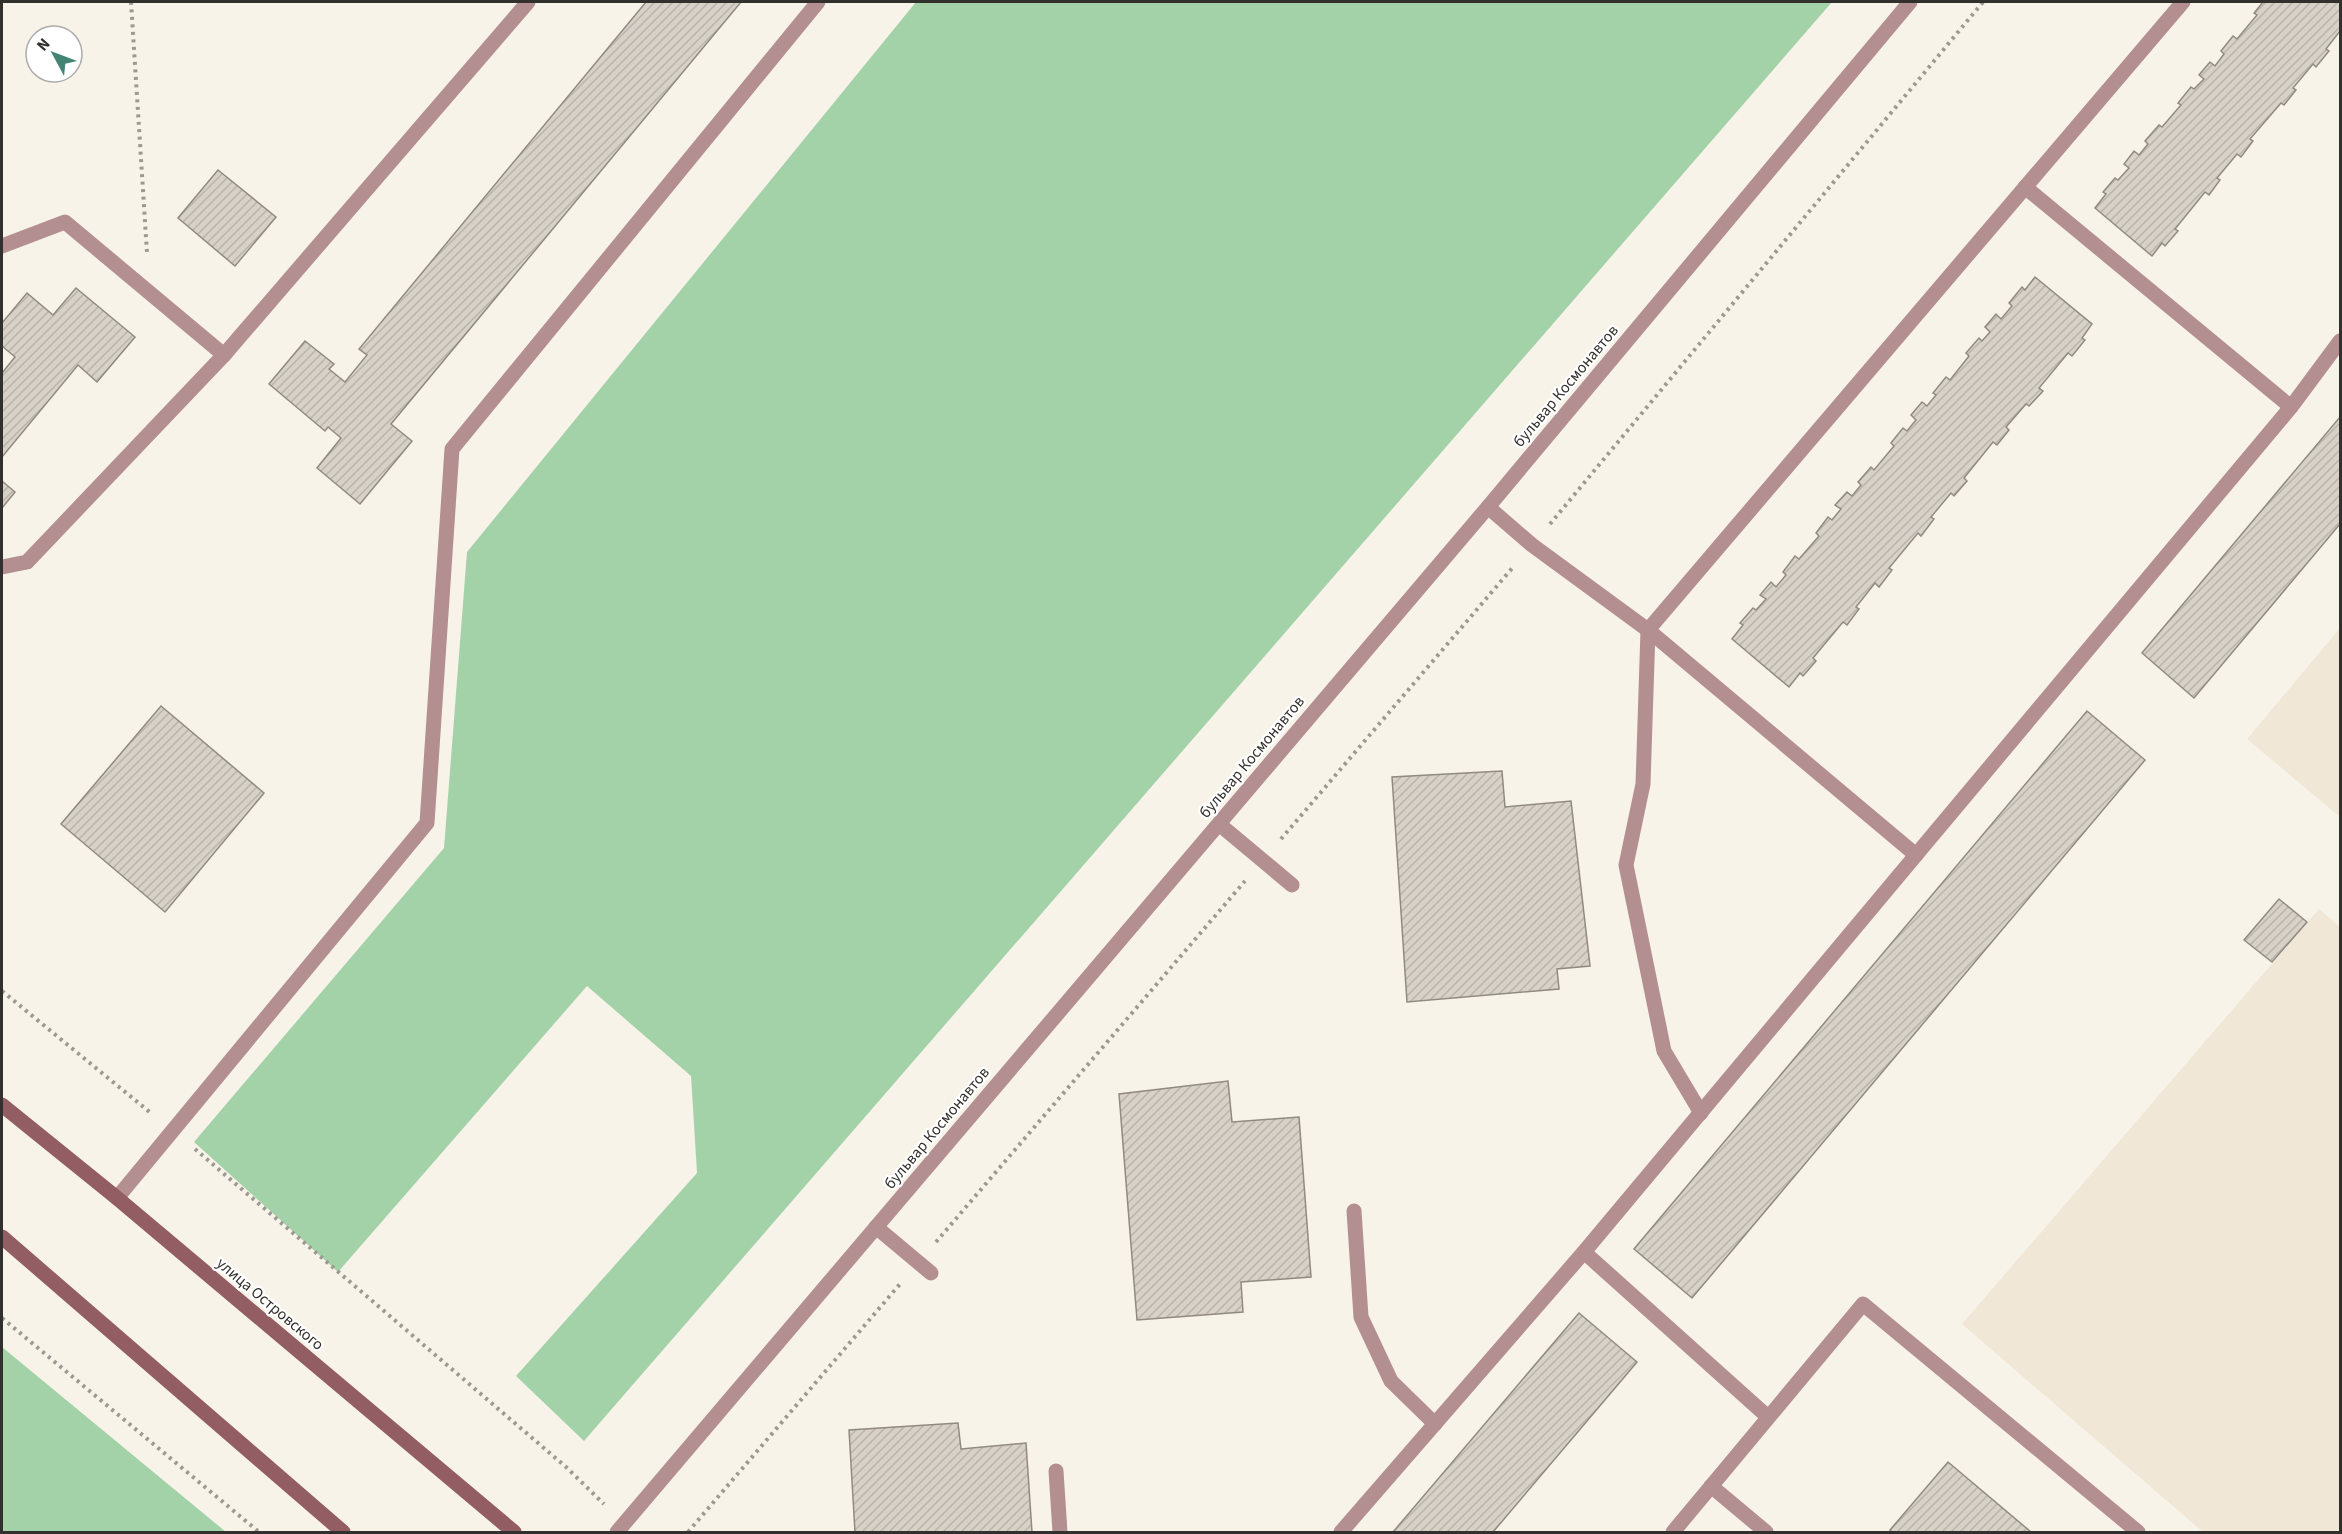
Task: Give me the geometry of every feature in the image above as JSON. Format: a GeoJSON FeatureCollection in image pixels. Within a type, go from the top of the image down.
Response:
{"type":"FeatureCollection","features":[{"type":"Feature","properties":{"kind":"main road","name":"улица Островского"},"geometry":{"type":"LineString","coordinates":[[2,1106],[117,1198],[514,1533]]}},
{"type":"Feature","properties":{"kind":"main road"},"geometry":{"type":"LineString","coordinates":[[2,1237],[343,1533]]}},
{"type":"Feature","properties":{"kind":"street"},"geometry":{"type":"LineString","coordinates":[[2,567],[27,562],[224,355],[528,2]]}},
{"type":"Feature","properties":{"kind":"street"},"geometry":{"type":"LineString","coordinates":[[117,1198],[174,1132],[427,823],[452,449],[818,2]]}},
{"type":"Feature","properties":{"kind":"street","name":"бульвар Космонавтов"},"geometry":{"type":"LineString","coordinates":[[620,1528],[1488,507],[1910,2]]}},
{"type":"Feature","properties":{"kind":"street"},"geometry":{"type":"LineString","coordinates":[[1701,1113],[1664,1051],[1626,865],[1643,784],[1648,630],[2183,2]]}},
{"type":"Feature","properties":{"kind":"street"},"geometry":{"type":"LineString","coordinates":[[2025,187],[2290,407]]}},
{"type":"Feature","properties":{"kind":"street"},"geometry":{"type":"LineString","coordinates":[[2,246],[65,222],[224,355]]}},
{"type":"Feature","properties":{"kind":"street"},"geometry":{"type":"LineString","coordinates":[[1341,1533],[1701,1113],[2290,407],[2340,341]]}},
{"type":"Feature","properties":{"kind":"street"},"geometry":{"type":"LineString","coordinates":[[1488,507],[1532,545],[1648,630],[1916,855]]}},
{"type":"Feature","properties":{"kind":"street"},"geometry":{"type":"LineString","coordinates":[[1219,824],[1292,885]]}},
{"type":"Feature","properties":{"kind":"street"},"geometry":{"type":"LineString","coordinates":[[1354,1211],[1361,1317],[1392,1381],[1435,1424]]}},
{"type":"Feature","properties":{"kind":"street"},"geometry":{"type":"LineString","coordinates":[[876,1227],[931,1273]]}},
{"type":"Feature","properties":{"kind":"street"},"geometry":{"type":"LineString","coordinates":[[1584,1252],[1768,1417]]}},
{"type":"Feature","properties":{"kind":"street"},"geometry":{"type":"LineString","coordinates":[[1673,1533],[1863,1304],[2138,1533]]}},
{"type":"Feature","properties":{"kind":"street"},"geometry":{"type":"LineString","coordinates":[[1056,1470],[1060,1533]]}},
{"type":"Feature","properties":{"kind":"street"},"geometry":{"type":"LineString","coordinates":[[1711,1486],[1766,1533]]}},
{"type":"Feature","properties":{"kind":"path"},"geometry":{"type":"LineString","coordinates":[[131,2],[149,292]]}},
{"type":"Feature","properties":{"kind":"path"},"geometry":{"type":"LineString","coordinates":[[688,1533],[1532,545],[1983,2]]}},
{"type":"Feature","properties":{"kind":"path"},"geometry":{"type":"LineString","coordinates":[[2,991],[174,1132],[566,1467],[620,1528]]}},
{"type":"Feature","properties":{"kind":"path"},"geometry":{"type":"LineString","coordinates":[[2,1318],[259,1533]]}},
{"type":"Feature","properties":{"kind":"shaded area"},"geometry":{"type":"Polygon","coordinates":[[[2340,628],[2340,817],[2247,739],[2340,628]]]}},
{"type":"Feature","properties":{"kind":"shaded area"},"geometry":{"type":"Polygon","coordinates":[[[2319,909],[2340,927],[2340,1532],[2203,1532],[1962,1324],[2319,909]]]}},
{"type":"Feature","properties":{"kind":"green space"},"geometry":{"type":"Polygon","coordinates":[[[916,2],[1832,2],[584,1441],[516,1376],[697,1173],[691,1076],[587,986],[338,1272],[194,1142],[444,848],[467,552],[916,2]]]}},
{"type":"Feature","properties":{"kind":"green space"},"geometry":{"type":"Polygon","coordinates":[[[2,1347],[226,1532],[2,1532],[2,1347]]]}},
{"type":"Feature","properties":{"kind":"building"},"geometry":{"type":"Polygon","coordinates":[[[646,2],[741,2],[391,424],[412,441],[360,504],[317,468],[341,438],[328,427],[325,431],[269,384],[305,341],[334,364],[329,369],[345,382],[367,355],[359,349],[646,2]]]}},
{"type":"Feature","properties":{"kind":"building"},"geometry":{"type":"Polygon","coordinates":[[[2263,2],[2340,2],[2340,31],[2326,49],[2329,51],[2316,67],[2313,64],[2293,88],[2296,90],[2284,105],[2281,103],[2250,139],[2253,141],[2241,157],[2237,154],[2217,178],[2220,180],[2209,195],[2205,192],[2175,229],[2178,231],[2165,246],[2162,243],[2152,256],[2095,208],[2106,194],[2103,192],[2115,178],[2118,180],[2129,168],[2124,164],[2134,151],[2139,155],[2148,144],[2145,141],[2159,125],[2162,127],[2181,105],[2178,103],[2191,87],[2194,89],[2204,79],[2199,75],[2210,62],[2215,66],[2224,54],[2221,51],[2233,36],[2237,39],[2257,15],[2254,13],[2263,2]]]}},
{"type":"Feature","properties":{"kind":"building"},"geometry":{"type":"Polygon","coordinates":[[[218,170],[276,217],[235,266],[178,218],[218,170]]]}},
{"type":"Feature","properties":{"kind":"building"},"geometry":{"type":"Polygon","coordinates":[[[2035,277],[2092,324],[2082,338],[2085,340],[2072,356],[2068,353],[2039,388],[2043,391],[2029,406],[2026,404],[2006,427],[2009,430],[1997,445],[1993,442],[1964,478],[1967,481],[1954,496],[1951,493],[1931,517],[1934,519],[1921,536],[1918,533],[1889,568],[1892,570],[1879,587],[1875,583],[1856,607],[1859,609],[1847,625],[1843,622],[1813,658],[1816,661],[1803,676],[1800,673],[1789,687],[1732,639],[1743,625],[1740,623],[1753,608],[1756,610],[1766,599],[1760,595],[1771,582],[1776,587],[1786,575],[1783,572],[1795,556],[1799,559],[1819,536],[1816,533],[1828,517],[1832,520],[1841,509],[1835,505],[1847,492],[1852,496],[1861,485],[1858,482],[1871,467],[1874,470],[1894,446],[1891,443],[1903,428],[1907,431],[1916,420],[1911,415],[1922,402],[1927,406],[1936,395],[1933,393],[1946,377],[1950,380],[1969,356],[1966,353],[1979,338],[1982,341],[1990,332],[1985,327],[1996,314],[2001,319],[2012,306],[2009,303],[2022,287],[2025,290],[2035,277]]]}},
{"type":"Feature","properties":{"kind":"building"},"geometry":{"type":"Polygon","coordinates":[[[76,288],[135,337],[97,382],[78,365],[2,457],[2,373],[15,357],[2,346],[2,323],[27,293],[53,315],[76,288]]]}},
{"type":"Feature","properties":{"kind":"building"},"geometry":{"type":"Polygon","coordinates":[[[2340,417],[2340,524],[2194,698],[2142,653],[2340,417]]]}},
{"type":"Feature","properties":{"kind":"building"},"geometry":{"type":"Polygon","coordinates":[[[2,481],[15,492],[2,508],[2,481]]]}},
{"type":"Feature","properties":{"kind":"building"},"geometry":{"type":"Polygon","coordinates":[[[161,706],[264,793],[165,912],[61,824],[161,706]]]}},
{"type":"Feature","properties":{"kind":"building"},"geometry":{"type":"Polygon","coordinates":[[[2087,711],[2145,760],[1692,1298],[1634,1249],[2087,711]]]}},
{"type":"Feature","properties":{"kind":"building"},"geometry":{"type":"Polygon","coordinates":[[[1502,771],[1505,807],[1571,801],[1590,966],[1557,969],[1559,989],[1407,1002],[1392,777],[1502,771]]]}},
{"type":"Feature","properties":{"kind":"building"},"geometry":{"type":"Polygon","coordinates":[[[2279,899],[2307,922],[2272,962],[2244,940],[2279,899]]]}},
{"type":"Feature","properties":{"kind":"building"},"geometry":{"type":"Polygon","coordinates":[[[1228,1081],[1232,1122],[1299,1117],[1311,1277],[1241,1282],[1243,1312],[1137,1320],[1119,1094],[1228,1081]]]}},
{"type":"Feature","properties":{"kind":"building"},"geometry":{"type":"Polygon","coordinates":[[[1579,1313],[1637,1362],[1493,1532],[1393,1532],[1579,1313]]]}},
{"type":"Feature","properties":{"kind":"building"},"geometry":{"type":"Polygon","coordinates":[[[958,1423],[961,1449],[1026,1443],[1032,1532],[855,1532],[849,1430],[958,1423]]]}},
{"type":"Feature","properties":{"kind":"building"},"geometry":{"type":"Polygon","coordinates":[[[1948,1462],[2031,1532],[1892,1532],[1890,1530],[1948,1462]]]}}]}
